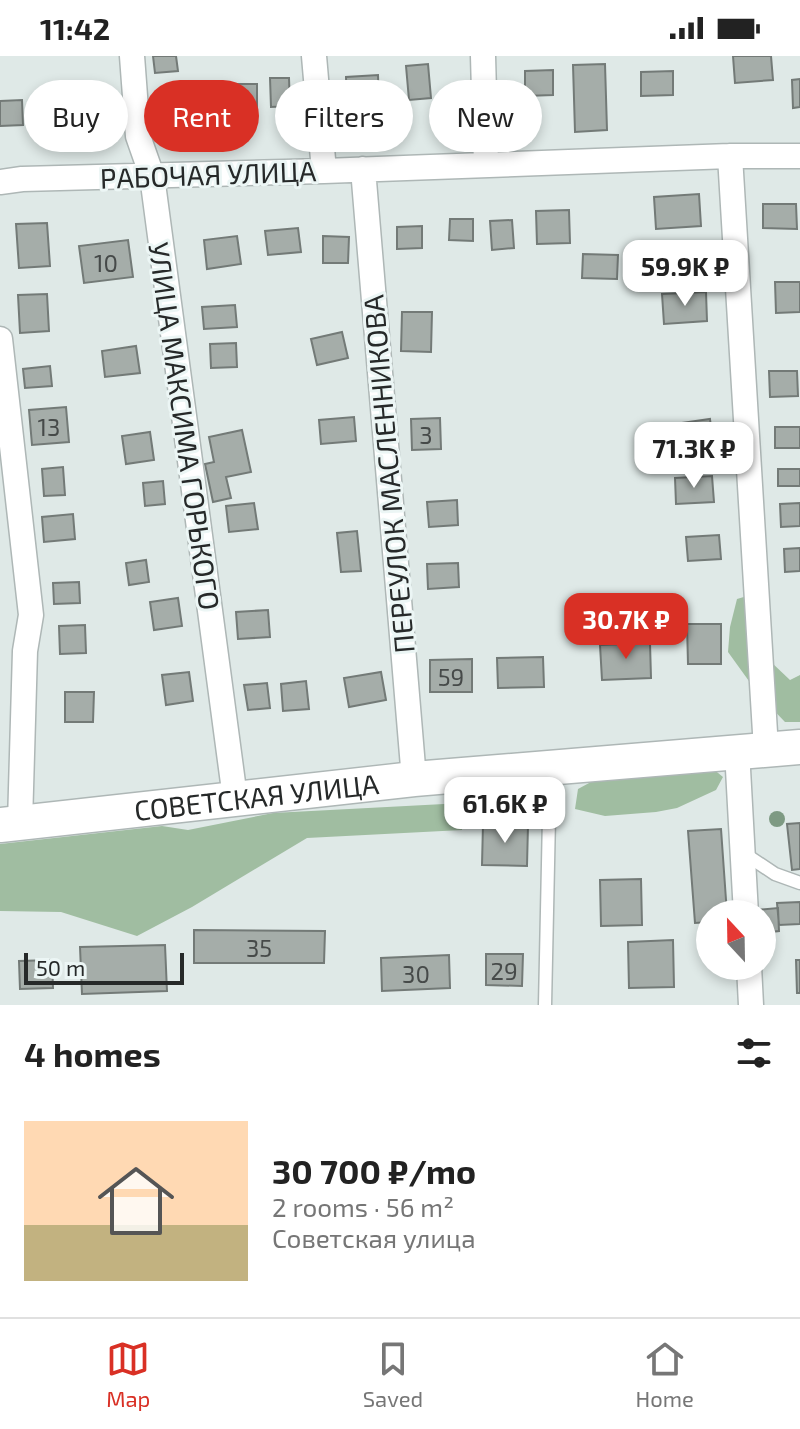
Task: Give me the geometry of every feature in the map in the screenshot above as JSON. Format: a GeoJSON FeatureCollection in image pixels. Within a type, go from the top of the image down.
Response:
{"type":"FeatureCollection","features":[{"type":"Feature","properties":{"kind":"main road","name":"СОВЕТСКАЯ УЛИЦА"},"geometry":{"type":"LineString","coordinates":[[10,824],[414,779],[800,747]]}},
{"type":"Feature","properties":{"kind":"street","name":"УЛИЦА МАКСИМА ГОРЬКОГО"},"geometry":{"type":"LineString","coordinates":[[132,56],[138,136],[152,176],[235,798]]}},
{"type":"Feature","properties":{"kind":"street"},"geometry":{"type":"LineString","coordinates":[[314,56],[324,171]]}},
{"type":"Feature","properties":{"kind":"street"},"geometry":{"type":"LineString","coordinates":[[483,56],[486,165]]}},
{"type":"Feature","properties":{"kind":"street"},"geometry":{"type":"LineString","coordinates":[[730,156],[751,750],[742,852],[745,900]]}},
{"type":"Feature","properties":{"kind":"street","name":"РАБОЧАЯ УЛИЦА"},"geometry":{"type":"LineString","coordinates":[[0,182],[800,156]]}},
{"type":"Feature","properties":{"kind":"street","name":"ПЕРЕУЛОК МАСЛЕННИКОВА"},"geometry":{"type":"LineString","coordinates":[[363,169],[414,779]]}},
{"type":"Feature","properties":{"kind":"street"},"geometry":{"type":"LineString","coordinates":[[0,339],[31,615],[10,824]]}},
{"type":"Feature","properties":{"kind":"street"},"geometry":{"type":"LineString","coordinates":[[750,980],[751,1005]]}},
{"type":"Feature","properties":{"kind":"lane"},"geometry":{"type":"LineString","coordinates":[[545,1005],[550,767]]}},
{"type":"Feature","properties":{"kind":"lane"},"geometry":{"type":"LineString","coordinates":[[742,852],[775,874],[800,883]]}},
{"type":"Feature","properties":{"kind":"green space"},"geometry":{"type":"Polygon","coordinates":[[[767,590],[771,662],[790,680],[800,675],[800,722],[785,722],[759,695],[728,652],[737,599],[767,590]]]}},
{"type":"Feature","properties":{"kind":"green space"},"geometry":{"type":"Polygon","coordinates":[[[712,768],[723,777],[716,790],[677,808],[605,816],[575,809],[578,789],[615,769],[712,768]]]}},
{"type":"Feature","properties":{"kind":"green space"},"geometry":{"type":"Polygon","coordinates":[[[463,803],[462,830],[307,838],[137,936],[61,912],[0,911],[0,844],[162,826],[188,830],[273,813],[463,803]]]}},
{"type":"Feature","properties":{"kind":"building"},"geometry":{"type":"Polygon","coordinates":[[[153,56],[176,56],[178,71],[155,73],[153,56]]]}},
{"type":"Feature","properties":{"kind":"building"},"geometry":{"type":"Polygon","coordinates":[[[733,56],[771,56],[773,80],[735,83],[733,56]]]}},
{"type":"Feature","properties":{"kind":"building"},"geometry":{"type":"Polygon","coordinates":[[[428,64],[429,98],[413,100],[413,80],[407,80],[406,66],[428,64]]]}},
{"type":"Feature","properties":{"kind":"building"},"geometry":{"type":"Polygon","coordinates":[[[605,64],[607,130],[575,132],[573,65],[605,64]]]}},
{"type":"Feature","properties":{"kind":"building"},"geometry":{"type":"Polygon","coordinates":[[[553,70],[553,95],[542,95],[542,80],[525,80],[525,71],[553,70]]]}},
{"type":"Feature","properties":{"kind":"building"},"geometry":{"type":"Polygon","coordinates":[[[673,71],[673,95],[641,96],[641,72],[673,71]]]}},
{"type":"Feature","properties":{"kind":"building"},"geometry":{"type":"Polygon","coordinates":[[[378,75],[378,80],[346,80],[346,77],[378,75]]]}},
{"type":"Feature","properties":{"kind":"building"},"geometry":{"type":"Polygon","coordinates":[[[270,78],[289,78],[275,80],[275,107],[271,107],[270,78]]]}},
{"type":"Feature","properties":{"kind":"building"},"geometry":{"type":"Polygon","coordinates":[[[800,79],[800,107],[793,108],[792,80],[800,79]]]}},
{"type":"Feature","properties":{"kind":"building"},"geometry":{"type":"Polygon","coordinates":[[[22,100],[23,125],[0,126],[0,101],[22,100]]]}},
{"type":"Feature","properties":{"kind":"building"},"geometry":{"type":"Polygon","coordinates":[[[699,194],[701,226],[656,229],[654,197],[699,194]]]}},
{"type":"Feature","properties":{"kind":"building"},"geometry":{"type":"Polygon","coordinates":[[[763,204],[796,204],[797,229],[763,228],[763,204]]]}},
{"type":"Feature","properties":{"kind":"building"},"geometry":{"type":"Polygon","coordinates":[[[569,210],[570,243],[537,244],[536,211],[569,210]]]}},
{"type":"Feature","properties":{"kind":"building"},"geometry":{"type":"Polygon","coordinates":[[[450,219],[473,219],[473,241],[449,240],[450,219]]]}},
{"type":"Feature","properties":{"kind":"building"},"geometry":{"type":"Polygon","coordinates":[[[512,220],[514,248],[492,250],[490,221],[512,220]]]}},
{"type":"Feature","properties":{"kind":"building"},"geometry":{"type":"Polygon","coordinates":[[[47,223],[50,266],[19,268],[16,224],[47,223]]]}},
{"type":"Feature","properties":{"kind":"building"},"geometry":{"type":"Polygon","coordinates":[[[422,226],[422,248],[397,249],[397,227],[422,226]]]}},
{"type":"Feature","properties":{"kind":"building"},"geometry":{"type":"Polygon","coordinates":[[[298,228],[301,252],[268,255],[265,231],[298,228]]]}},
{"type":"Feature","properties":{"kind":"building"},"geometry":{"type":"Polygon","coordinates":[[[237,236],[241,264],[207,269],[204,240],[237,236]]]}},
{"type":"Feature","properties":{"kind":"building"},"geometry":{"type":"Polygon","coordinates":[[[323,236],[349,237],[348,263],[323,263],[323,236]]]}},
{"type":"Feature","properties":{"kind":"building"},"geometry":{"type":"Polygon","coordinates":[[[128,240],[133,277],[84,283],[79,246],[128,240]]]}},
{"type":"Feature","properties":{"kind":"building"},"geometry":{"type":"Polygon","coordinates":[[[583,254],[618,255],[617,279],[582,278],[583,254]]]}},
{"type":"Feature","properties":{"kind":"building"},"geometry":{"type":"Polygon","coordinates":[[[775,282],[800,282],[800,312],[776,313],[775,282]]]}},
{"type":"Feature","properties":{"kind":"building"},"geometry":{"type":"Polygon","coordinates":[[[706,292],[707,321],[664,324],[662,294],[706,292]]]}},
{"type":"Feature","properties":{"kind":"building"},"geometry":{"type":"Polygon","coordinates":[[[47,294],[49,331],[20,333],[18,295],[47,294]]]}},
{"type":"Feature","properties":{"kind":"building"},"geometry":{"type":"Polygon","coordinates":[[[235,305],[237,327],[204,329],[202,307],[235,305]]]}},
{"type":"Feature","properties":{"kind":"building"},"geometry":{"type":"Polygon","coordinates":[[[402,312],[432,312],[431,352],[401,351],[402,312]]]}},
{"type":"Feature","properties":{"kind":"building"},"geometry":{"type":"Polygon","coordinates":[[[342,332],[348,358],[317,365],[311,339],[342,332]]]}},
{"type":"Feature","properties":{"kind":"building"},"geometry":{"type":"Polygon","coordinates":[[[236,343],[237,367],[211,368],[210,344],[236,343]]]}},
{"type":"Feature","properties":{"kind":"building"},"geometry":{"type":"Polygon","coordinates":[[[136,346],[140,373],[105,377],[102,351],[136,346]]]}},
{"type":"Feature","properties":{"kind":"building"},"geometry":{"type":"Polygon","coordinates":[[[50,366],[52,386],[25,388],[23,369],[50,366]]]}},
{"type":"Feature","properties":{"kind":"building"},"geometry":{"type":"Polygon","coordinates":[[[769,371],[797,371],[798,396],[770,397],[769,371]]]}},
{"type":"Feature","properties":{"kind":"building"},"geometry":{"type":"Polygon","coordinates":[[[66,407],[69,442],[32,445],[29,410],[66,407]]]}},
{"type":"Feature","properties":{"kind":"building"},"geometry":{"type":"Polygon","coordinates":[[[354,417],[356,441],[321,444],[319,420],[354,417]]]}},
{"type":"Feature","properties":{"kind":"building"},"geometry":{"type":"Polygon","coordinates":[[[440,418],[441,449],[412,450],[411,419],[440,418]]]}},
{"type":"Feature","properties":{"kind":"building"},"geometry":{"type":"Polygon","coordinates":[[[710,419],[713,443],[683,446],[681,423],[710,419]]]}},
{"type":"Feature","properties":{"kind":"building"},"geometry":{"type":"Polygon","coordinates":[[[775,427],[800,427],[800,448],[775,448],[775,427]]]}},
{"type":"Feature","properties":{"kind":"building"},"geometry":{"type":"Polygon","coordinates":[[[242,430],[251,472],[226,477],[231,498],[213,502],[205,464],[214,462],[209,437],[242,430]]]}},
{"type":"Feature","properties":{"kind":"building"},"geometry":{"type":"Polygon","coordinates":[[[150,432],[154,460],[126,464],[122,436],[150,432]]]}},
{"type":"Feature","properties":{"kind":"building"},"geometry":{"type":"Polygon","coordinates":[[[63,467],[65,495],[44,496],[42,469],[63,467]]]}},
{"type":"Feature","properties":{"kind":"building"},"geometry":{"type":"Polygon","coordinates":[[[778,469],[800,469],[800,486],[778,486],[778,469]]]}},
{"type":"Feature","properties":{"kind":"building"},"geometry":{"type":"Polygon","coordinates":[[[712,476],[714,502],[676,504],[675,478],[712,476]]]}},
{"type":"Feature","properties":{"kind":"building"},"geometry":{"type":"Polygon","coordinates":[[[163,481],[165,504],[145,506],[143,483],[163,481]]]}},
{"type":"Feature","properties":{"kind":"building"},"geometry":{"type":"Polygon","coordinates":[[[457,500],[458,525],[429,527],[427,502],[457,500]]]}},
{"type":"Feature","properties":{"kind":"building"},"geometry":{"type":"Polygon","coordinates":[[[254,503],[258,529],[229,532],[226,506],[254,503]]]}},
{"type":"Feature","properties":{"kind":"building"},"geometry":{"type":"Polygon","coordinates":[[[800,503],[800,526],[781,527],[780,504],[800,503]]]}},
{"type":"Feature","properties":{"kind":"building"},"geometry":{"type":"Polygon","coordinates":[[[73,514],[75,539],[44,542],[42,517],[73,514]]]}},
{"type":"Feature","properties":{"kind":"building"},"geometry":{"type":"Polygon","coordinates":[[[357,531],[361,571],[341,572],[337,533],[357,531]]]}},
{"type":"Feature","properties":{"kind":"building"},"geometry":{"type":"Polygon","coordinates":[[[719,535],[721,559],[688,561],[686,537],[719,535]]]}},
{"type":"Feature","properties":{"kind":"building"},"geometry":{"type":"Polygon","coordinates":[[[800,548],[800,571],[785,572],[784,549],[800,548]]]}},
{"type":"Feature","properties":{"kind":"building"},"geometry":{"type":"Polygon","coordinates":[[[146,560],[149,582],[129,585],[126,563],[146,560]]]}},
{"type":"Feature","properties":{"kind":"building"},"geometry":{"type":"Polygon","coordinates":[[[458,563],[459,587],[428,589],[427,564],[458,563]]]}},
{"type":"Feature","properties":{"kind":"building"},"geometry":{"type":"Polygon","coordinates":[[[79,582],[80,603],[54,604],[53,583],[79,582]]]}},
{"type":"Feature","properties":{"kind":"building"},"geometry":{"type":"Polygon","coordinates":[[[178,598],[182,626],[154,630],[150,602],[178,598]]]}},
{"type":"Feature","properties":{"kind":"building"},"geometry":{"type":"Polygon","coordinates":[[[268,610],[270,637],[238,639],[236,612],[268,610]]]}},
{"type":"Feature","properties":{"kind":"building"},"geometry":{"type":"Polygon","coordinates":[[[687,624],[721,624],[721,664],[688,664],[687,624]]]}},
{"type":"Feature","properties":{"kind":"building"},"geometry":{"type":"Polygon","coordinates":[[[85,625],[86,653],[60,654],[59,626],[85,625]]]}},
{"type":"Feature","properties":{"kind":"building"},"geometry":{"type":"Polygon","coordinates":[[[650,643],[651,678],[602,680],[600,645],[650,643]]]}},
{"type":"Feature","properties":{"kind":"building"},"geometry":{"type":"Polygon","coordinates":[[[543,657],[544,687],[498,688],[497,658],[543,657]]]}},
{"type":"Feature","properties":{"kind":"building"},"geometry":{"type":"Polygon","coordinates":[[[472,659],[472,692],[430,692],[430,660],[472,659]]]}},
{"type":"Feature","properties":{"kind":"building"},"geometry":{"type":"Polygon","coordinates":[[[189,672],[193,701],[166,705],[162,675],[189,672]]]}},
{"type":"Feature","properties":{"kind":"building"},"geometry":{"type":"Polygon","coordinates":[[[381,672],[386,700],[349,707],[344,678],[381,672]]]}},
{"type":"Feature","properties":{"kind":"building"},"geometry":{"type":"Polygon","coordinates":[[[306,681],[309,709],[283,711],[281,684],[306,681]]]}},
{"type":"Feature","properties":{"kind":"building"},"geometry":{"type":"Polygon","coordinates":[[[267,683],[270,708],[248,710],[244,685],[267,683]]]}},
{"type":"Feature","properties":{"kind":"building"},"geometry":{"type":"Polygon","coordinates":[[[65,692],[94,692],[93,722],[65,722],[65,692]]]}},
{"type":"Feature","properties":{"kind":"building"},"geometry":{"type":"Polygon","coordinates":[[[800,823],[800,869],[792,870],[787,824],[800,823]]]}},
{"type":"Feature","properties":{"kind":"building"},"geometry":{"type":"Polygon","coordinates":[[[483,824],[528,825],[527,866],[482,865],[483,824]]]}},
{"type":"Feature","properties":{"kind":"building"},"geometry":{"type":"Polygon","coordinates":[[[721,829],[726,900],[696,900],[696,923],[695,923],[688,831],[721,829]]]}},
{"type":"Feature","properties":{"kind":"building"},"geometry":{"type":"Polygon","coordinates":[[[641,879],[642,925],[601,926],[600,880],[641,879]]]}},
{"type":"Feature","properties":{"kind":"building"},"geometry":{"type":"Polygon","coordinates":[[[800,902],[800,924],[779,925],[777,903],[800,902]]]}},
{"type":"Feature","properties":{"kind":"building"},"geometry":{"type":"Polygon","coordinates":[[[776,908],[779,931],[776,931],[776,908]]]}},
{"type":"Feature","properties":{"kind":"building"},"geometry":{"type":"Polygon","coordinates":[[[194,930],[325,931],[324,963],[194,963],[194,930]]]}},
{"type":"Feature","properties":{"kind":"building"},"geometry":{"type":"Polygon","coordinates":[[[673,940],[674,987],[629,988],[628,942],[673,940]]]}},
{"type":"Feature","properties":{"kind":"building"},"geometry":{"type":"Polygon","coordinates":[[[165,945],[167,991],[82,994],[80,947],[165,945]]]}},
{"type":"Feature","properties":{"kind":"building"},"geometry":{"type":"Polygon","coordinates":[[[486,954],[523,954],[522,986],[486,985],[486,954]]]}},
{"type":"Feature","properties":{"kind":"building"},"geometry":{"type":"Polygon","coordinates":[[[449,955],[450,988],[382,991],[381,958],[449,955]]]}},
{"type":"Feature","properties":{"kind":"building"},"geometry":{"type":"Polygon","coordinates":[[[52,960],[53,988],[20,989],[19,961],[52,960]]]}},
{"type":"Feature","properties":{"kind":"building"},"geometry":{"type":"Polygon","coordinates":[[[796,960],[800,960],[800,993],[797,993],[796,960]]]}}]}
